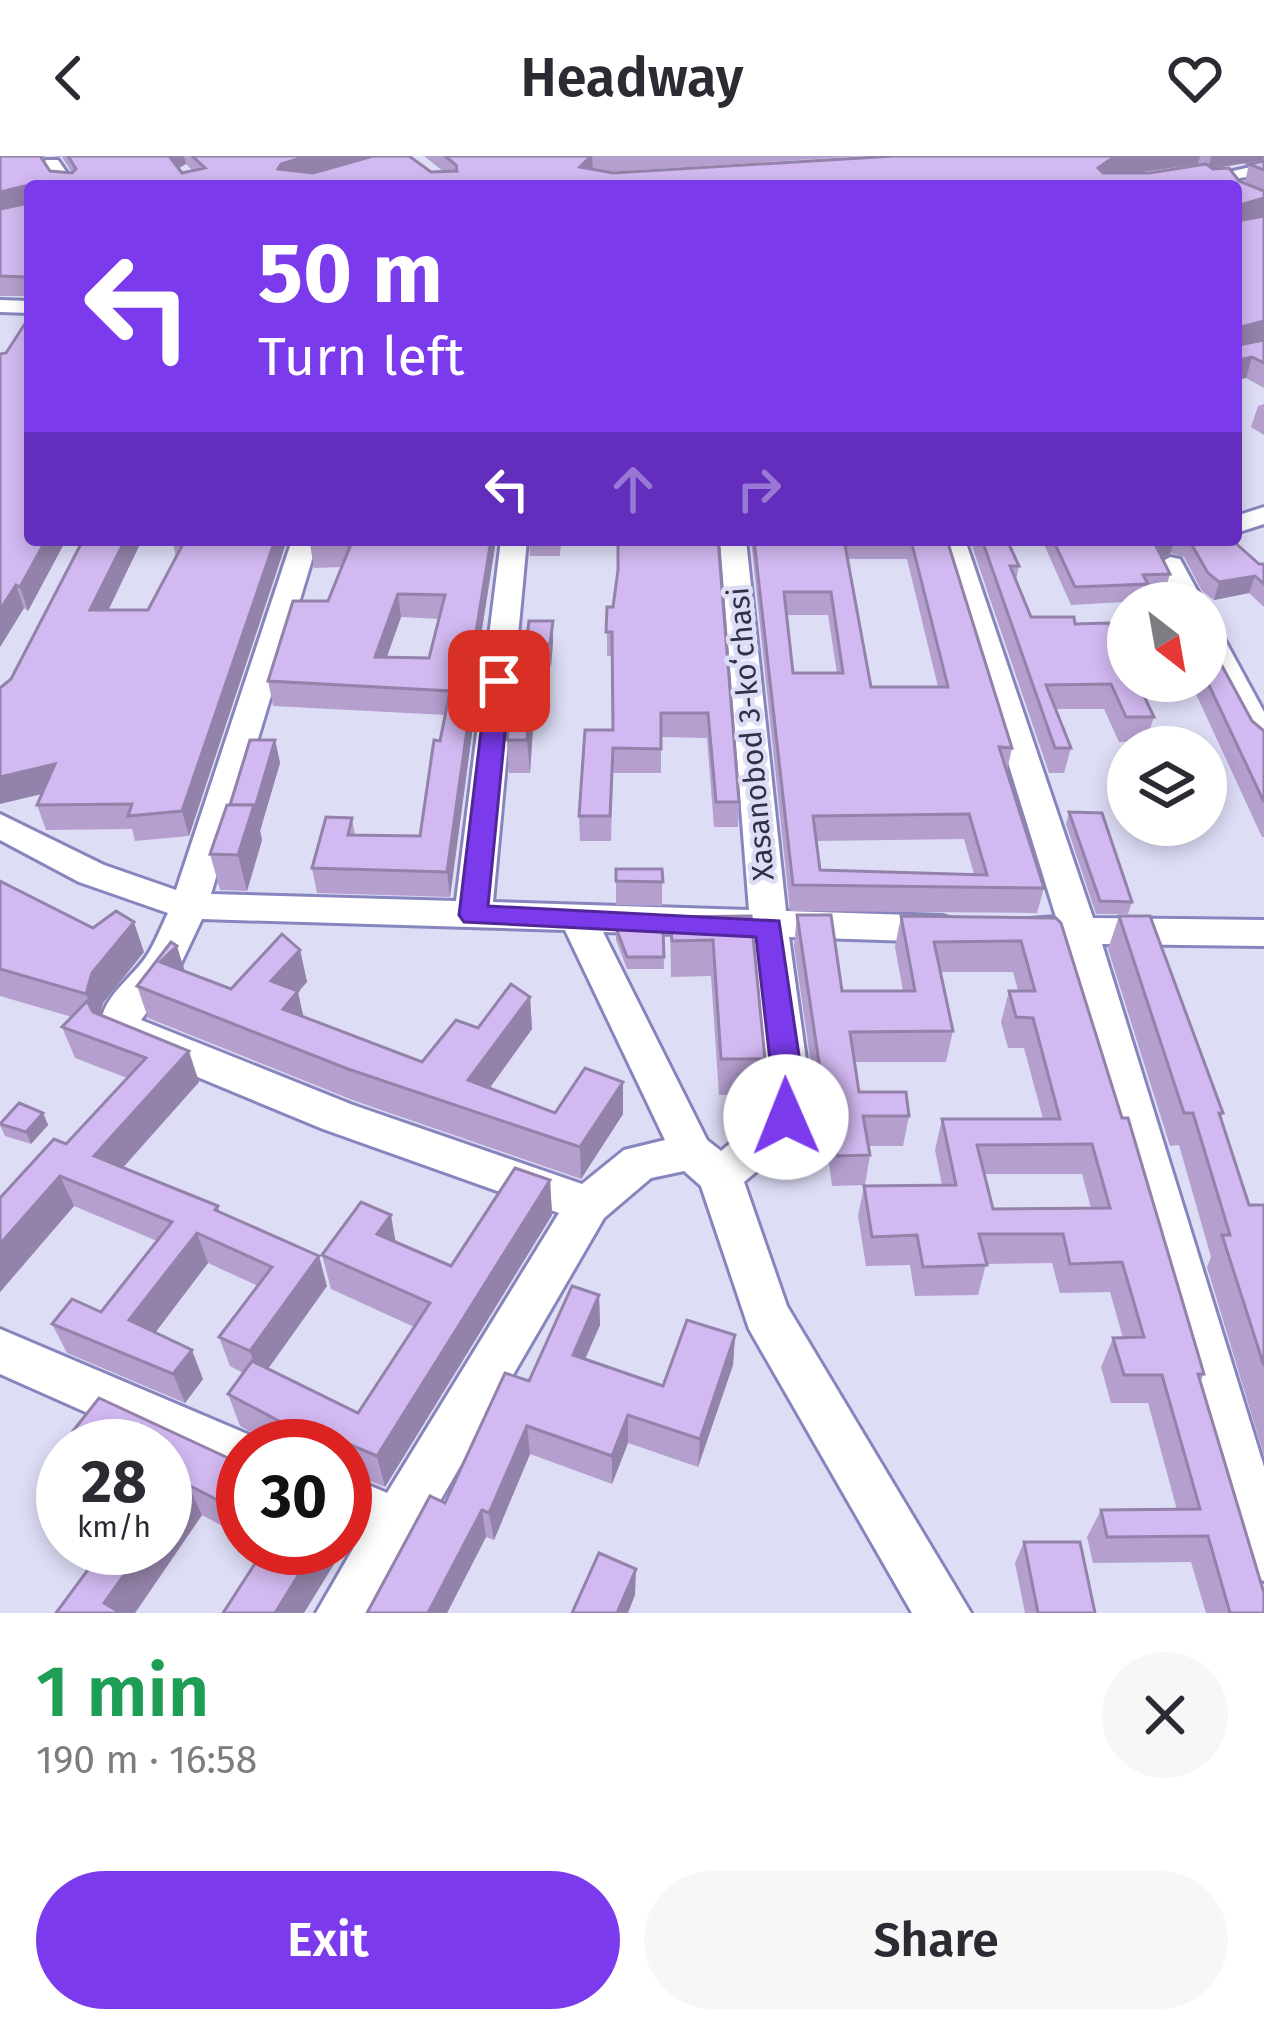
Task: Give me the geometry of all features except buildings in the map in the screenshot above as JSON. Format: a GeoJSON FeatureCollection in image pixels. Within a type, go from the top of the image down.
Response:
{"type":"FeatureCollection","features":[{"type":"Feature","properties":{"kind":"street"},"geometry":{"type":"LineString","coordinates":[[52,164],[64,180]]}},
{"type":"Feature","properties":{"kind":"street"},"geometry":{"type":"LineString","coordinates":[[1216,180],[1204,175],[1264,169]]}},
{"type":"Feature","properties":{"kind":"street"},"geometry":{"type":"LineString","coordinates":[[303,546],[189,906],[164,962],[123,1011],[120,1028],[338,1117],[588,1205]]}},
{"type":"Feature","properties":{"kind":"street"},"geometry":{"type":"LineString","coordinates":[[473,915],[513,546]]}},
{"type":"Feature","properties":{"kind":"street","name":"Xasanobod 3-koʻchasi"},"geometry":{"type":"LineString","coordinates":[[706,1164],[776,1132],[786,1117],[790,1096],[769,928],[734,546]]}},
{"type":"Feature","properties":{"kind":"street"},"geometry":{"type":"LineString","coordinates":[[954,546],[1079,931],[1264,1554]]}},
{"type":"Feature","properties":{"kind":"street"},"geometry":{"type":"LineString","coordinates":[[1170,566],[1179,582]]}},
{"type":"Feature","properties":{"kind":"street"},"geometry":{"type":"LineString","coordinates":[[1227,672],[1264,741]]}},
{"type":"Feature","properties":{"kind":"street"},"geometry":{"type":"LineString","coordinates":[[0,825],[84,874],[117,888],[189,906],[769,928],[1264,933]]}},
{"type":"Feature","properties":{"kind":"street"},"geometry":{"type":"LineString","coordinates":[[579,920],[706,1164],[766,1314],[944,1613]]}},
{"type":"Feature","properties":{"kind":"street"},"geometry":{"type":"LineString","coordinates":[[344,1613],[588,1205],[639,1163],[706,1164]]}},
{"type":"Feature","properties":{"kind":"street"},"geometry":{"type":"LineString","coordinates":[[0,1351],[216,1445]]}},
{"type":"Feature","properties":{"kind":"street"},"geometry":{"type":"LineString","coordinates":[[372,1513],[397,1524]]}},
{"type":"Feature","properties":{"kind":"route"},"geometry":{"type":"LineString","coordinates":[[499,681],[473,915],[769,928],[790,1096],[786,1117]]}}]}
